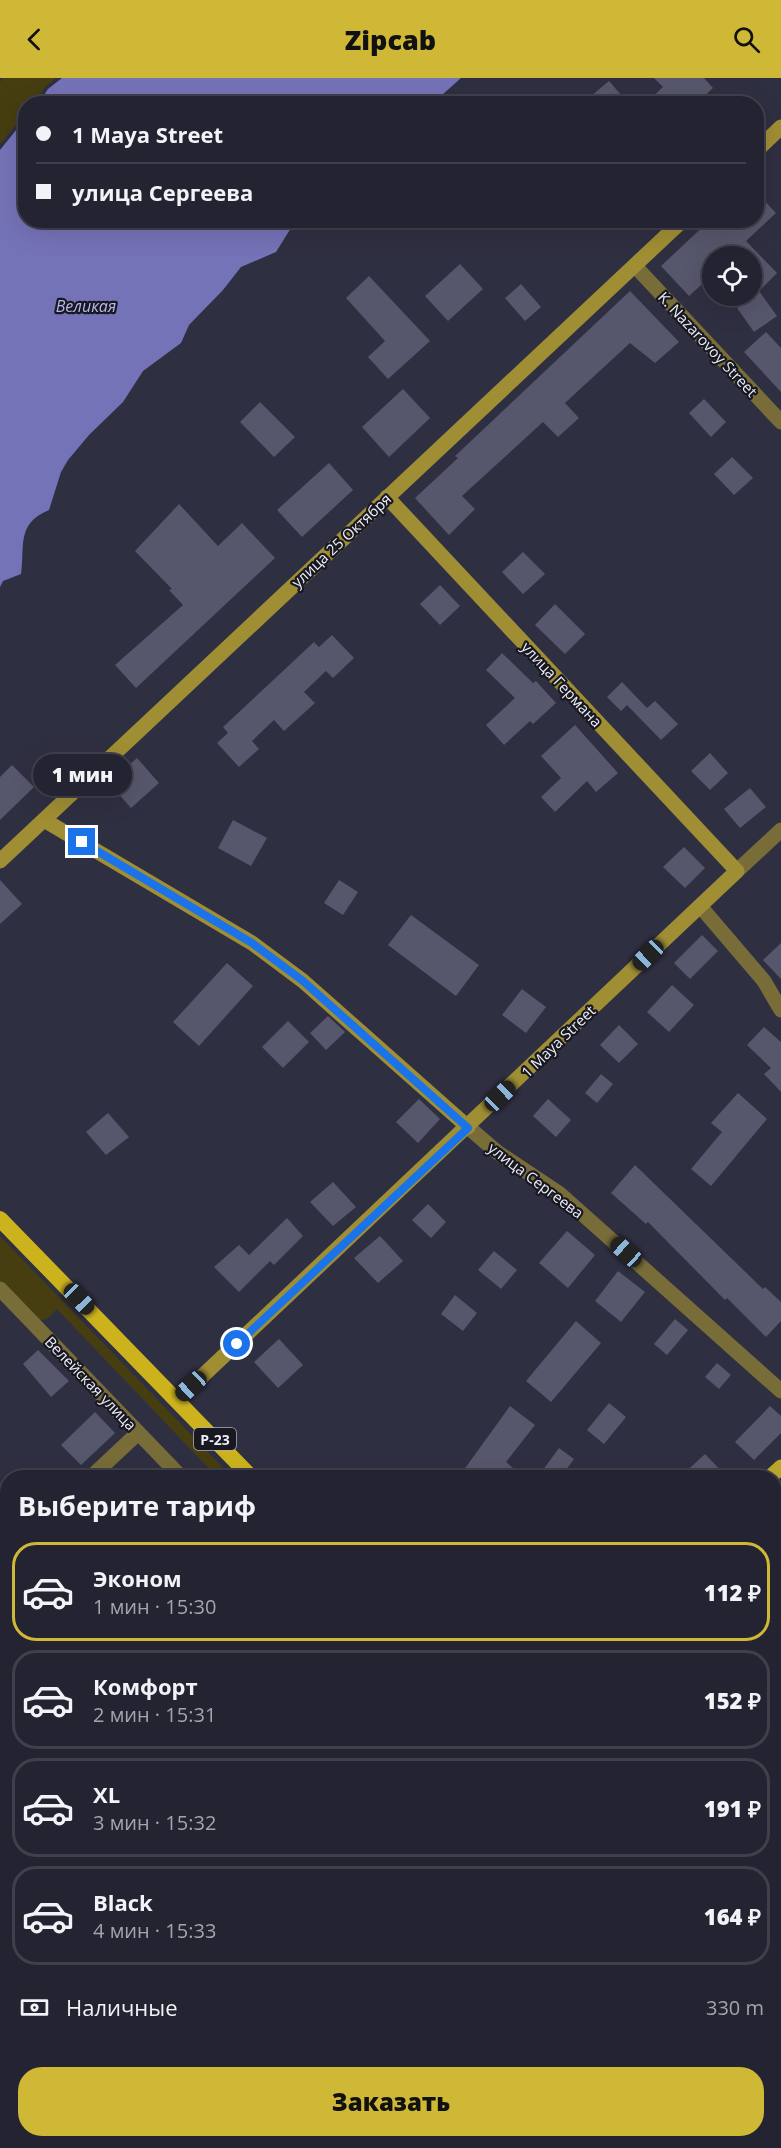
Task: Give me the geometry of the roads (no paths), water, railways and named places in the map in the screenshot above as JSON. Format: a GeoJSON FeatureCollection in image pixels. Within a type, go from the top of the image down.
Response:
{"type":"FeatureCollection","features":[{"type":"Feature","properties":{"kind":"highway","name":"Р-23"},"geometry":{"type":"LineString","coordinates":[[0,1219],[244,1470]]}},
{"type":"Feature","properties":{"kind":"main road"},"geometry":{"type":"LineString","coordinates":[[764,143],[781,127]]}},
{"type":"Feature","properties":{"kind":"main road","name":"улица 25 Октября"},"geometry":{"type":"LineString","coordinates":[[0,861],[674,228]]}},
{"type":"Feature","properties":{"kind":"main road","name":"улица Германа"},"geometry":{"type":"LineString","coordinates":[[387,497],[737,871]]}},
{"type":"Feature","properties":{"kind":"main road","name":"улица Сергеева"},"geometry":{"type":"LineString","coordinates":[[44,820],[252,943],[303,981],[468,1128]]}},
{"type":"Feature","properties":{"kind":"main road","name":"1 Maya Street"},"geometry":{"type":"LineString","coordinates":[[177,1400],[468,1128],[737,871]]}},
{"type":"Feature","properties":{"kind":"street","name":"K. Nazarovoy Street"},"geometry":{"type":"LineString","coordinates":[[635,266],[781,422]]}},
{"type":"Feature","properties":{"kind":"street","name":"1 Maya Street"},"geometry":{"type":"LineString","coordinates":[[737,871],[781,830]]}},
{"type":"Feature","properties":{"kind":"street"},"geometry":{"type":"LineString","coordinates":[[700,906],[764,981],[781,1010]]}},
{"type":"Feature","properties":{"kind":"street","name":"улица Сергеева"},"geometry":{"type":"LineString","coordinates":[[468,1128],[497,1152],[560,1194],[781,1391]]}},
{"type":"Feature","properties":{"kind":"street","name":"Велейская улица"},"geometry":{"type":"LineString","coordinates":[[0,1289],[174,1470]]}},
{"type":"Feature","properties":{"kind":"street"},"geometry":{"type":"LineString","coordinates":[[99,1470],[138,1433]]}},
{"type":"Feature","properties":{"kind":"water"},"geometry":{"type":"Polygon","coordinates":[[[62,78],[461,78],[441,96],[44,96],[48,89],[62,78]]]}},
{"type":"Feature","properties":{"kind":"water","name":"Великая"},"geometry":{"type":"Polygon","coordinates":[[[18,128],[18,228],[291,228],[276,252],[241,267],[223,290],[189,325],[181,343],[143,371],[123,402],[89,435],[68,460],[61,472],[49,510],[31,522],[24,536],[21,574],[3,581],[0,587],[0,150],[18,128]]]}}]}
